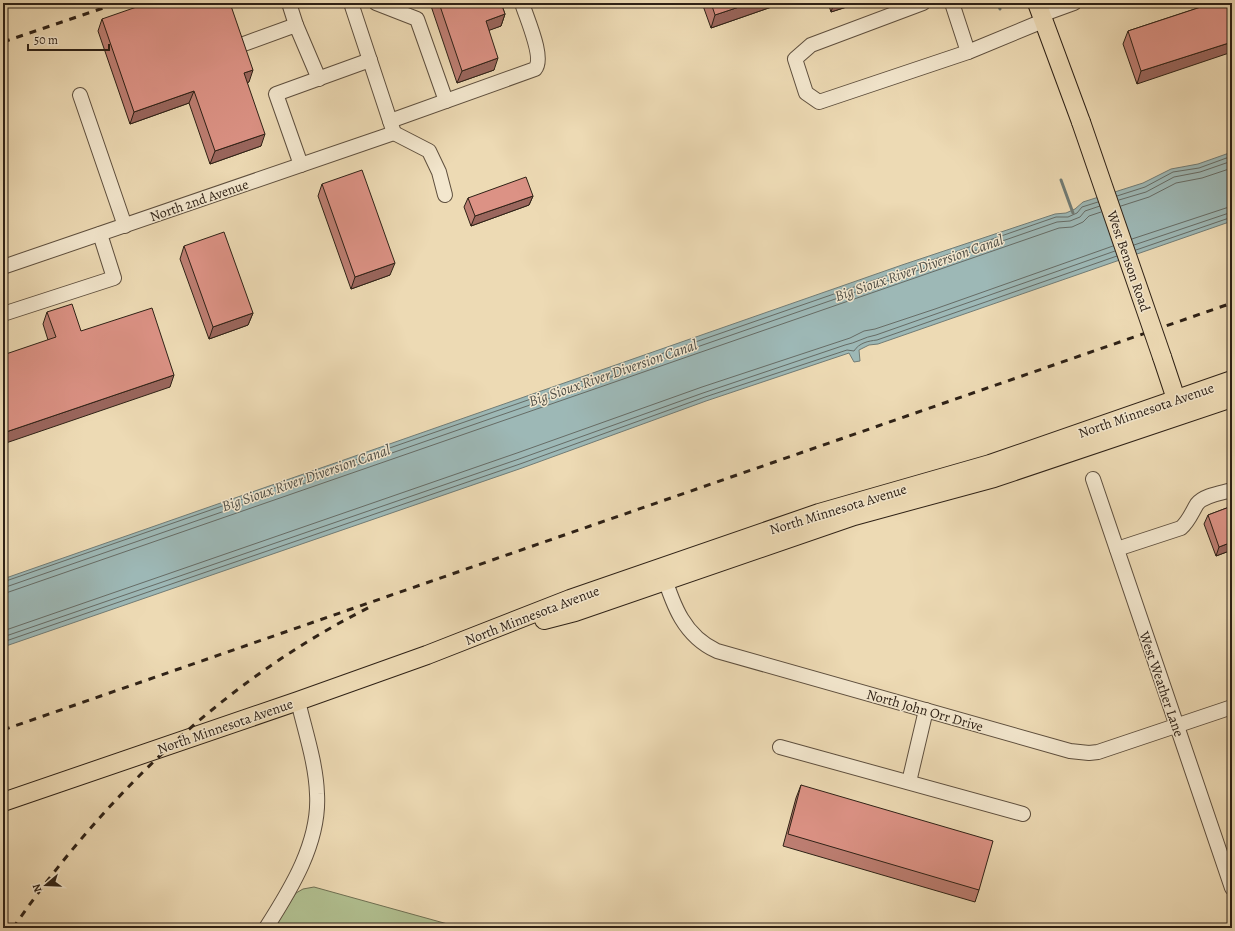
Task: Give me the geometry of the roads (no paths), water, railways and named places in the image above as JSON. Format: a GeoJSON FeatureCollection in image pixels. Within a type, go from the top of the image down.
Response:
{"type":"FeatureCollection","features":[{"type":"Feature","properties":{"kind":"main road","name":"West Benson Road"},"geometry":{"type":"LineString","coordinates":[[1040,13],[1081,122],[1179,407]]}},
{"type":"Feature","properties":{"kind":"main road","name":"North Minnesota Avenue"},"geometry":{"type":"LineString","coordinates":[[1179,407],[1232,380]]}},
{"type":"Feature","properties":{"kind":"main road","name":"North Minnesota Avenue"},"geometry":{"type":"LineString","coordinates":[[3,802],[298,701],[447,647],[570,599],[663,574],[850,503],[1013,457],[1179,407],[1232,398]]}},
{"type":"Feature","properties":{"kind":"street"},"geometry":{"type":"LineString","coordinates":[[289,3],[296,25],[319,79]]}},
{"type":"Feature","properties":{"kind":"street"},"geometry":{"type":"LineString","coordinates":[[369,3],[352,5],[392,127],[429,151],[439,172],[445,194]]}},
{"type":"Feature","properties":{"kind":"street"},"geometry":{"type":"LineString","coordinates":[[376,3],[417,19],[446,101]]}},
{"type":"Feature","properties":{"kind":"street","name":"North 2nd Avenue"},"geometry":{"type":"LineString","coordinates":[[3,267],[301,165],[392,127],[446,101],[535,69],[538,66],[539,55],[522,3]]}},
{"type":"Feature","properties":{"kind":"street"},"geometry":{"type":"LineString","coordinates":[[923,3],[811,45],[795,59],[806,93],[819,102],[968,52],[1012,32],[1040,13],[1074,3]]}},
{"type":"Feature","properties":{"kind":"street"},"geometry":{"type":"LineString","coordinates":[[952,3],[968,52]]}},
{"type":"Feature","properties":{"kind":"street"},"geometry":{"type":"LineString","coordinates":[[241,44],[296,25]]}},
{"type":"Feature","properties":{"kind":"street"},"geometry":{"type":"LineString","coordinates":[[301,165],[276,94],[370,60]]}},
{"type":"Feature","properties":{"kind":"street"},"geometry":{"type":"LineString","coordinates":[[80,95],[125,226]]}},
{"type":"Feature","properties":{"kind":"street"},"geometry":{"type":"LineString","coordinates":[[3,314],[114,278],[100,234]]}},
{"type":"Feature","properties":{"kind":"street","name":"West Weather Lane"},"geometry":{"type":"LineString","coordinates":[[1093,479],[1232,888]]}},
{"type":"Feature","properties":{"kind":"street"},"geometry":{"type":"LineString","coordinates":[[1117,550],[1181,528],[1187,523],[1198,503],[1204,499],[1232,490]]}},
{"type":"Feature","properties":{"kind":"street","name":"North John Orr Drive"},"geometry":{"type":"LineString","coordinates":[[663,574],[673,602],[683,622],[691,633],[707,647],[1080,753],[1102,750],[1176,724],[1232,707]]}},
{"type":"Feature","properties":{"kind":"street"},"geometry":{"type":"LineString","coordinates":[[266,928],[299,869],[312,836],[317,810],[316,778],[298,701]]}},
{"type":"Feature","properties":{"kind":"street"},"geometry":{"type":"LineString","coordinates":[[908,782],[926,710]]}},
{"type":"Feature","properties":{"kind":"street"},"geometry":{"type":"LineString","coordinates":[[780,747],[1023,814]]}},
{"type":"Feature","properties":{"kind":"water","name":"Big Sioux River Diversion Canal"},"geometry":{"type":"Polygon","coordinates":[[[1232,152],[1232,221],[878,344],[869,345],[859,350],[860,361],[854,362],[849,353],[706,401],[522,468],[3,647],[3,579],[902,265],[1055,214],[1066,213],[1075,209],[1083,202],[1143,183],[1171,169],[1198,164],[1232,152]]]}},
{"type":"Feature","properties":{"kind":"waterway"},"geometry":{"type":"LineString","coordinates":[[998,3],[1000,9]]}},
{"type":"Feature","properties":{"kind":"waterway"},"geometry":{"type":"LineString","coordinates":[[1061,180],[1073,213]]}},
{"type":"Feature","properties":{"kind":"railway"},"geometry":{"type":"LineString","coordinates":[[3,42],[118,3]]}},
{"type":"Feature","properties":{"kind":"railway"},"geometry":{"type":"LineString","coordinates":[[3,730],[1232,303]]}},
{"type":"Feature","properties":{"kind":"railway"},"geometry":{"type":"LineString","coordinates":[[13,928],[49,879],[88,832],[129,786],[173,744],[219,704],[269,667],[320,634],[374,605]]}}]}
